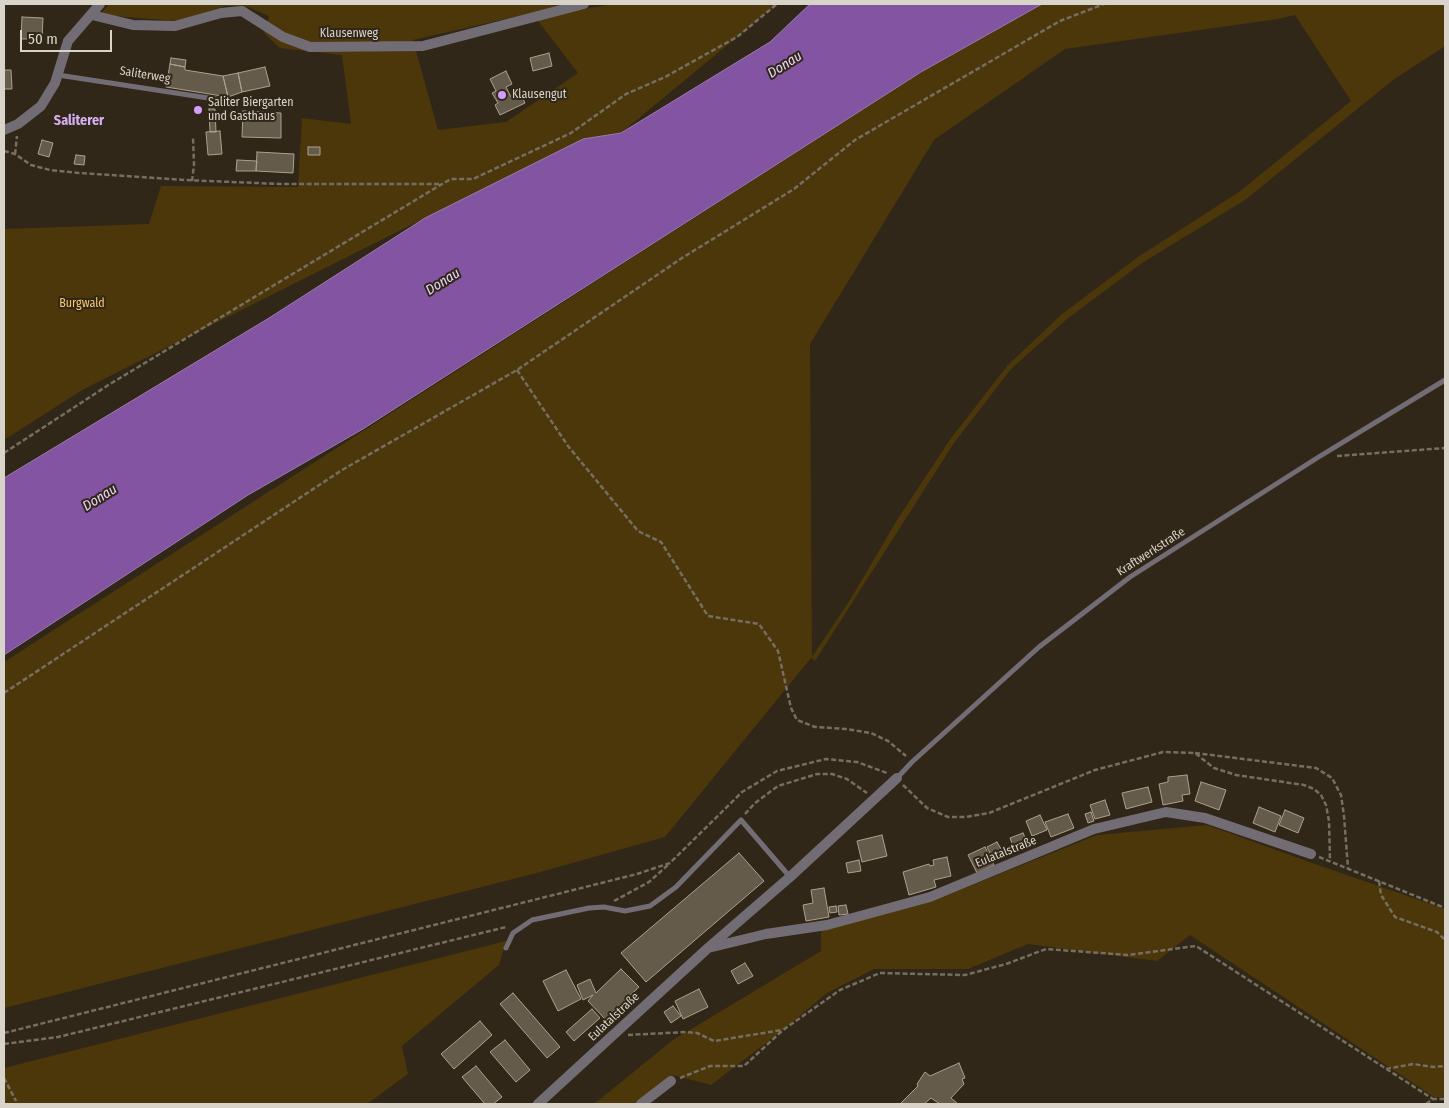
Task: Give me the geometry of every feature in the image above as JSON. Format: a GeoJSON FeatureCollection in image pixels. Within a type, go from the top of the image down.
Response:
{"type":"FeatureCollection","features":[{"type":"Feature","properties":{"kind":"street"},"geometry":{"type":"LineString","coordinates":[[4,130],[18,124],[41,106],[56,83],[68,41],[100,4]]}},
{"type":"Feature","properties":{"kind":"street","name":"Klausenweg"},"geometry":{"type":"LineString","coordinates":[[92,15],[134,25],[175,26],[221,14],[242,11],[282,37],[310,47],[423,46],[584,4]]}},
{"type":"Feature","properties":{"kind":"street","name":"Eulatalstraße"},"geometry":{"type":"LineString","coordinates":[[538,1104],[897,778]]}},
{"type":"Feature","properties":{"kind":"street","name":"Eulatalstraße"},"geometry":{"type":"LineString","coordinates":[[708,948],[766,934],[827,925],[930,897],[1094,829],[1166,812],[1205,818],[1311,854]]}},
{"type":"Feature","properties":{"kind":"street"},"geometry":{"type":"LineString","coordinates":[[641,1104],[671,1081]]}},
{"type":"Feature","properties":{"kind":"lane","name":"Saliterweg"},"geometry":{"type":"LineString","coordinates":[[58,75],[228,101]]}},
{"type":"Feature","properties":{"kind":"lane","name":"Kraftwerkstraße"},"geometry":{"type":"LineString","coordinates":[[897,778],[912,762],[1039,647],[1130,576],[1445,380]]}},
{"type":"Feature","properties":{"kind":"lane"},"geometry":{"type":"LineString","coordinates":[[506,948],[513,933],[532,920],[588,908],[625,911],[650,906],[676,887],[740,820],[790,877]]}},
{"type":"Feature","properties":{"kind":"path"},"geometry":{"type":"LineString","coordinates":[[4,453],[110,384],[442,184],[451,179],[473,179],[571,133],[626,94],[665,77],[737,37],[777,4]]}},
{"type":"Feature","properties":{"kind":"path"},"geometry":{"type":"LineString","coordinates":[[4,693],[342,470],[517,370],[682,258],[794,188],[855,140],[1060,21],[1104,4]]}},
{"type":"Feature","properties":{"kind":"path"},"geometry":{"type":"LineString","coordinates":[[14,154],[18,124]]}},
{"type":"Feature","properties":{"kind":"path"},"geometry":{"type":"LineString","coordinates":[[192,181],[194,165],[193,137]]}},
{"type":"Feature","properties":{"kind":"path"},"geometry":{"type":"LineString","coordinates":[[4,151],[14,154],[31,165],[50,170],[192,181],[280,184],[442,184]]}},
{"type":"Feature","properties":{"kind":"path"},"geometry":{"type":"LineString","coordinates":[[517,370],[568,446],[631,524],[638,531],[661,542],[708,616],[759,624],[778,651],[791,708],[797,720],[815,727],[871,733],[888,741],[912,762]]}},
{"type":"Feature","properties":{"kind":"path"},"geometry":{"type":"LineString","coordinates":[[1337,456],[1445,448]]}},
{"type":"Feature","properties":{"kind":"path"},"geometry":{"type":"LineString","coordinates":[[604,908],[649,882],[742,792],[777,771],[826,759],[857,762],[878,768],[897,778],[926,808],[948,816],[966,817],[989,813],[1095,770],[1163,752],[1194,753],[1316,768],[1332,778],[1341,795],[1348,868]]}},
{"type":"Feature","properties":{"kind":"path"},"geometry":{"type":"LineString","coordinates":[[1194,753],[1214,768],[1236,775],[1304,785],[1314,789],[1321,795],[1326,805],[1329,821],[1330,861]]}},
{"type":"Feature","properties":{"kind":"path"},"geometry":{"type":"LineString","coordinates":[[740,820],[755,803],[778,786],[817,774],[832,774],[847,779],[860,787],[873,799]]}},
{"type":"Feature","properties":{"kind":"path"},"geometry":{"type":"LineString","coordinates":[[1311,854],[1445,908]]}},
{"type":"Feature","properties":{"kind":"path"},"geometry":{"type":"LineString","coordinates":[[4,1033],[637,874],[670,863]]}},
{"type":"Feature","properties":{"kind":"path"},"geometry":{"type":"LineString","coordinates":[[1379,881],[1380,895],[1396,917],[1437,932],[1445,940]]}},
{"type":"Feature","properties":{"kind":"path"},"geometry":{"type":"LineString","coordinates":[[4,1044],[58,1036],[99,1027],[524,924]]}},
{"type":"Feature","properties":{"kind":"path"},"geometry":{"type":"LineString","coordinates":[[671,1081],[710,1066],[744,1066],[783,1030],[840,990],[880,973],[965,975],[1006,964],[1046,949],[1128,955],[1196,946],[1433,1100]]}},
{"type":"Feature","properties":{"kind":"path"},"geometry":{"type":"LineString","coordinates":[[616,1033],[619,1035],[635,1036],[686,1032],[697,1033],[714,1041],[783,1030]]}},
{"type":"Feature","properties":{"kind":"path"},"geometry":{"type":"LineString","coordinates":[[1385,1069],[1413,1064],[1433,1067],[1445,1066]]}},
{"type":"Feature","properties":{"kind":"path"},"geometry":{"type":"LineString","coordinates":[[4,1078],[16,1101]]}},
{"type":"Feature","properties":{"kind":"path"},"geometry":{"type":"LineString","coordinates":[[1426,1104],[1433,1100],[1445,1099]]}},
{"type":"Feature","properties":{"kind":"green space","name":"Burgwald"},"geometry":{"type":"Polygon","coordinates":[[[109,4],[570,4],[573,11],[613,4],[777,4],[621,133],[583,139],[84,389],[4,440],[4,229],[149,224],[161,186],[298,187],[302,118],[351,124],[342,55],[280,48],[264,33],[269,16],[248,7],[225,6],[179,21],[100,15],[109,4]],[[532,13],[413,40],[438,130],[506,122],[578,73],[532,13]]]}},
{"type":"Feature","properties":{"kind":"green space"},"geometry":{"type":"Polygon","coordinates":[[[1042,4],[1445,4],[1445,46],[1393,80],[1245,200],[1142,263],[1067,319],[1011,369],[954,443],[815,661],[811,658],[665,837],[533,874],[4,1008],[4,662],[921,72],[1042,4]],[[1295,15],[1065,49],[934,140],[810,344],[812,657],[850,600],[897,520],[949,441],[1007,366],[1062,314],[1138,257],[1239,192],[1351,101],[1295,15]]]}},
{"type":"Feature","properties":{"kind":"green space"},"geometry":{"type":"Polygon","coordinates":[[[1207,825],[1445,909],[1445,1097],[1434,1097],[1190,935],[1157,961],[1028,944],[968,969],[874,969],[827,993],[783,1030],[711,1085],[673,1075],[640,1104],[594,1104],[673,1040],[821,951],[821,931],[945,896],[1097,835],[1207,825]]]}},
{"type":"Feature","properties":{"kind":"green space"},"geometry":{"type":"Polygon","coordinates":[[[506,941],[499,965],[402,1046],[408,1074],[367,1104],[4,1104],[4,1068],[506,941]]]}},
{"type":"Feature","properties":{"kind":"water","name":"Donau"},"geometry":{"type":"Polygon","coordinates":[[[810,4],[1042,4],[921,72],[363,429],[248,495],[4,655],[4,478],[269,318],[425,218],[583,139],[621,133],[770,42],[810,4]]]}},
{"type":"Feature","properties":{"kind":"building"},"geometry":{"type":"Polygon","coordinates":[[[22,17],[43,18],[42,39],[21,39],[22,17]]]}},
{"type":"Feature","properties":{"kind":"building"},"geometry":{"type":"Polygon","coordinates":[[[549,53],[552,66],[533,71],[530,58],[549,53]]]}},
{"type":"Feature","properties":{"kind":"building"},"geometry":{"type":"Polygon","coordinates":[[[171,58],[186,60],[185,67],[170,64],[171,58]]]}},
{"type":"Feature","properties":{"kind":"building"},"geometry":{"type":"Polygon","coordinates":[[[170,64],[185,67],[185,70],[223,76],[228,97],[166,87],[170,64]]]}},
{"type":"Feature","properties":{"kind":"building"},"geometry":{"type":"Polygon","coordinates":[[[265,67],[270,86],[242,92],[238,73],[265,67]]]}},
{"type":"Feature","properties":{"kind":"building"},"geometry":{"type":"Polygon","coordinates":[[[4,70],[11,70],[12,89],[4,89],[4,70]]]}},
{"type":"Feature","properties":{"kind":"building","name":"Klausengut"},"geometry":{"type":"Polygon","coordinates":[[[506,71],[512,84],[506,87],[511,97],[520,92],[525,103],[500,115],[495,105],[498,103],[492,93],[496,91],[490,79],[506,71]]]}},
{"type":"Feature","properties":{"kind":"building"},"geometry":{"type":"Polygon","coordinates":[[[238,73],[242,92],[228,97],[223,76],[238,73]]]}},
{"type":"Feature","properties":{"kind":"building"},"geometry":{"type":"Polygon","coordinates":[[[282,99],[282,106],[270,106],[270,100],[282,99]]]}},
{"type":"Feature","properties":{"kind":"building"},"geometry":{"type":"Polygon","coordinates":[[[209,109],[215,109],[216,132],[210,132],[209,109]]]}},
{"type":"Feature","properties":{"kind":"building"},"geometry":{"type":"Polygon","coordinates":[[[243,111],[281,113],[281,138],[242,137],[243,111]]]}},
{"type":"Feature","properties":{"kind":"building"},"geometry":{"type":"Polygon","coordinates":[[[220,131],[222,154],[208,155],[206,132],[220,131]]]}},
{"type":"Feature","properties":{"kind":"building"},"geometry":{"type":"Polygon","coordinates":[[[42,140],[53,143],[49,157],[38,154],[42,140]]]}},
{"type":"Feature","properties":{"kind":"building"},"geometry":{"type":"Polygon","coordinates":[[[308,147],[320,147],[320,155],[308,155],[308,147]]]}},
{"type":"Feature","properties":{"kind":"building"},"geometry":{"type":"Polygon","coordinates":[[[257,152],[294,154],[293,173],[256,171],[257,152]]]}},
{"type":"Feature","properties":{"kind":"building"},"geometry":{"type":"Polygon","coordinates":[[[76,155],[85,156],[84,165],[74,164],[76,155]]]}},
{"type":"Feature","properties":{"kind":"building"},"geometry":{"type":"Polygon","coordinates":[[[237,160],[257,161],[256,171],[236,171],[237,160]]]}},
{"type":"Feature","properties":{"kind":"building"},"geometry":{"type":"Polygon","coordinates":[[[1187,775],[1190,794],[1182,795],[1183,801],[1163,805],[1159,784],[1168,782],[1168,777],[1187,775]]]}},
{"type":"Feature","properties":{"kind":"building"},"geometry":{"type":"Polygon","coordinates":[[[1201,782],[1226,790],[1219,810],[1195,801],[1201,782]]]}},
{"type":"Feature","properties":{"kind":"building"},"geometry":{"type":"Polygon","coordinates":[[[1148,787],[1152,802],[1126,809],[1122,793],[1148,787]]]}},
{"type":"Feature","properties":{"kind":"building"},"geometry":{"type":"Polygon","coordinates":[[[1105,800],[1110,815],[1095,819],[1090,805],[1105,800]]]}},
{"type":"Feature","properties":{"kind":"building"},"geometry":{"type":"Polygon","coordinates":[[[1259,807],[1281,816],[1275,832],[1253,823],[1259,807]]]}},
{"type":"Feature","properties":{"kind":"building"},"geometry":{"type":"Polygon","coordinates":[[[1285,810],[1304,818],[1298,833],[1279,825],[1285,810]]]}},
{"type":"Feature","properties":{"kind":"building"},"geometry":{"type":"Polygon","coordinates":[[[1091,812],[1094,821],[1088,823],[1085,814],[1091,812]]]}},
{"type":"Feature","properties":{"kind":"building"},"geometry":{"type":"Polygon","coordinates":[[[1068,814],[1074,828],[1051,837],[1045,822],[1068,814]]]}},
{"type":"Feature","properties":{"kind":"building"},"geometry":{"type":"Polygon","coordinates":[[[1040,815],[1047,830],[1032,836],[1026,821],[1040,815]]]}},
{"type":"Feature","properties":{"kind":"building"},"geometry":{"type":"Polygon","coordinates":[[[1023,833],[1029,846],[1015,852],[1010,838],[1023,833]]]}},
{"type":"Feature","properties":{"kind":"building"},"geometry":{"type":"Polygon","coordinates":[[[882,835],[887,856],[862,862],[857,841],[882,835]]]}},
{"type":"Feature","properties":{"kind":"building"},"geometry":{"type":"Polygon","coordinates":[[[997,842],[1004,854],[993,859],[987,847],[997,842]]]}},
{"type":"Feature","properties":{"kind":"building"},"geometry":{"type":"Polygon","coordinates":[[[985,847],[994,865],[977,873],[968,855],[985,847]]]}},
{"type":"Feature","properties":{"kind":"building"},"geometry":{"type":"Polygon","coordinates":[[[739,853],[764,881],[646,982],[621,953],[739,853]]]}},
{"type":"Feature","properties":{"kind":"building"},"geometry":{"type":"Polygon","coordinates":[[[947,857],[951,876],[934,880],[936,887],[909,895],[903,872],[929,864],[930,866],[934,865],[933,860],[947,857]]]}},
{"type":"Feature","properties":{"kind":"building"},"geometry":{"type":"Polygon","coordinates":[[[859,860],[861,871],[848,873],[846,863],[859,860]]]}},
{"type":"Feature","properties":{"kind":"building"},"geometry":{"type":"Polygon","coordinates":[[[824,888],[829,917],[806,921],[803,905],[813,903],[811,890],[824,888]]]}},
{"type":"Feature","properties":{"kind":"building"},"geometry":{"type":"Polygon","coordinates":[[[846,905],[848,914],[839,915],[838,906],[846,905]]]}},
{"type":"Feature","properties":{"kind":"building"},"geometry":{"type":"Polygon","coordinates":[[[836,906],[837,912],[830,913],[829,907],[836,906]]]}},
{"type":"Feature","properties":{"kind":"building"},"geometry":{"type":"Polygon","coordinates":[[[745,963],[753,976],[738,984],[731,971],[745,963]]]}},
{"type":"Feature","properties":{"kind":"building"},"geometry":{"type":"Polygon","coordinates":[[[621,969],[639,987],[605,1019],[588,1001],[593,995],[583,1000],[577,985],[590,979],[596,993],[621,969]]]}},
{"type":"Feature","properties":{"kind":"building"},"geometry":{"type":"Polygon","coordinates":[[[566,970],[581,999],[558,1011],[543,981],[566,970]]]}},
{"type":"Feature","properties":{"kind":"building"},"geometry":{"type":"Polygon","coordinates":[[[699,989],[708,1007],[683,1019],[675,1001],[699,989]]]}},
{"type":"Feature","properties":{"kind":"building"},"geometry":{"type":"Polygon","coordinates":[[[513,993],[560,1047],[547,1058],[500,1004],[513,993]]]}},
{"type":"Feature","properties":{"kind":"building"},"geometry":{"type":"Polygon","coordinates":[[[673,1006],[681,1016],[671,1023],[664,1012],[673,1006]]]}},
{"type":"Feature","properties":{"kind":"building"},"geometry":{"type":"Polygon","coordinates":[[[592,1009],[600,1018],[574,1041],[566,1032],[592,1009]]]}},
{"type":"Feature","properties":{"kind":"building"},"geometry":{"type":"Polygon","coordinates":[[[480,1021],[492,1035],[454,1069],[441,1054],[480,1021]]]}},
{"type":"Feature","properties":{"kind":"building"},"geometry":{"type":"Polygon","coordinates":[[[505,1040],[530,1070],[516,1082],[490,1052],[505,1040]]]}},
{"type":"Feature","properties":{"kind":"building"},"geometry":{"type":"Polygon","coordinates":[[[959,1063],[965,1078],[962,1079],[964,1084],[951,1098],[958,1104],[940,1104],[931,1098],[924,1104],[900,1104],[918,1086],[917,1084],[925,1072],[930,1076],[959,1063]]]}},
{"type":"Feature","properties":{"kind":"building"},"geometry":{"type":"Polygon","coordinates":[[[476,1066],[502,1097],[493,1104],[485,1104],[462,1077],[476,1066]]]}},
{"type":"Feature","properties":{"kind":"place","name":"Klausengut"},"geometry":{"type":"Point","coordinates":[502,95]}},
{"type":"Feature","properties":{"kind":"place","name":"Saliter Biergarten und Gasthaus"},"geometry":{"type":"Point","coordinates":[198,110]}},
{"type":"Feature","properties":{"kind":"district","name":"Saliterer"},"geometry":{"type":"Point","coordinates":[79,121]}}]}
